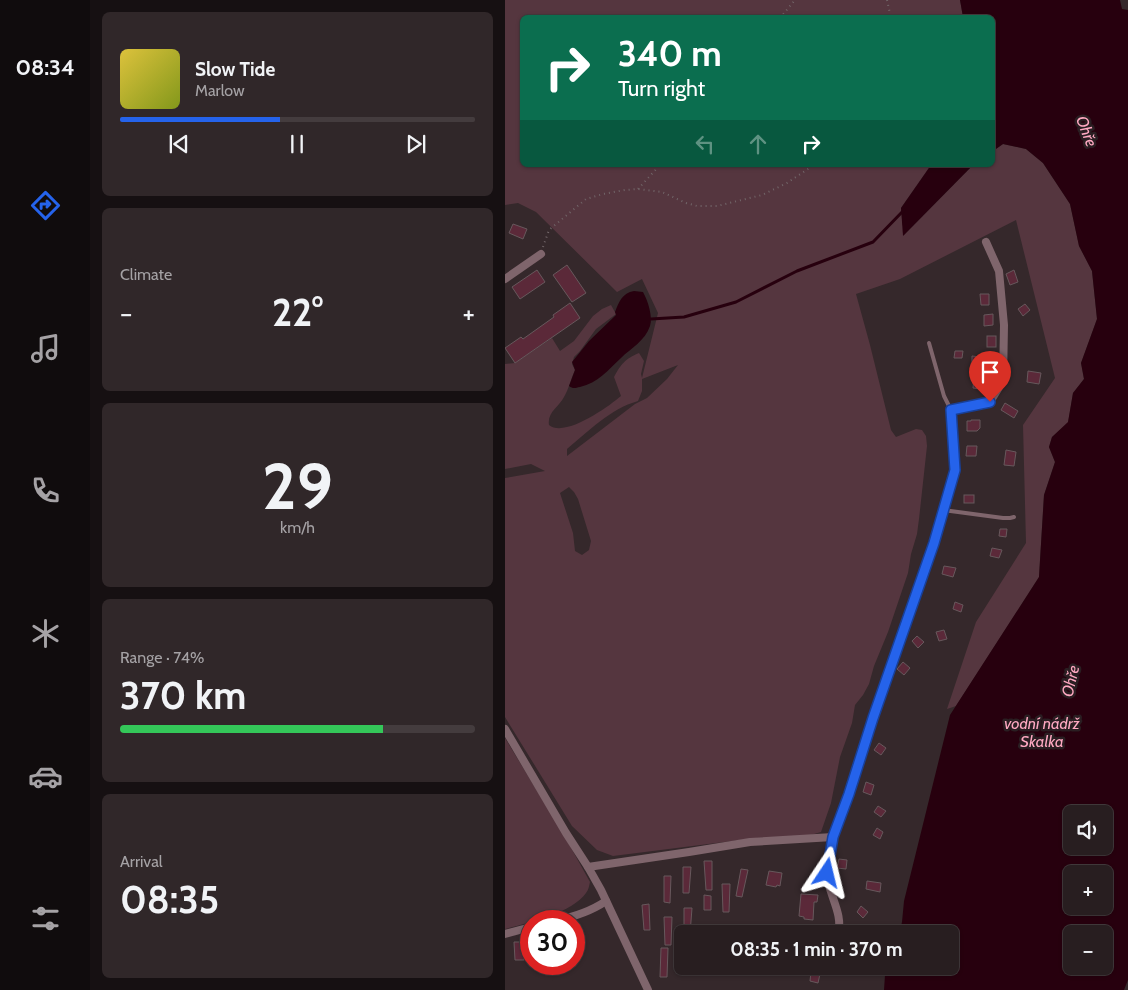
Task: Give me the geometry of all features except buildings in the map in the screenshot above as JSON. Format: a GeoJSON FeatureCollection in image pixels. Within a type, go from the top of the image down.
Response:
{"type":"FeatureCollection","features":[{"type":"Feature","properties":{"kind":"street"},"geometry":{"type":"LineString","coordinates":[[839,925],[837,911],[829,888],[827,873],[833,837],[934,543],[955,470],[951,410],[990,402],[1003,381],[1004,325],[999,271],[986,242]]}},
{"type":"Feature","properties":{"kind":"street"},"geometry":{"type":"LineString","coordinates":[[505,279],[541,254]]}},
{"type":"Feature","properties":{"kind":"street"},"geometry":{"type":"LineString","coordinates":[[505,729],[588,867],[648,990]]}},
{"type":"Feature","properties":{"kind":"street"},"geometry":{"type":"LineString","coordinates":[[588,867],[750,842],[833,837]]}},
{"type":"Feature","properties":{"kind":"street"},"geometry":{"type":"LineString","coordinates":[[585,913],[594,910],[606,901]]}},
{"type":"Feature","properties":{"kind":"street"},"geometry":{"type":"LineString","coordinates":[[505,934],[520,930]]}},
{"type":"Feature","properties":{"kind":"lane"},"geometry":{"type":"LineString","coordinates":[[929,343],[944,396],[951,410]]}},
{"type":"Feature","properties":{"kind":"lane"},"geometry":{"type":"LineString","coordinates":[[943,510],[1003,518],[1015,516]]}},
{"type":"Feature","properties":{"kind":"path"},"geometry":{"type":"LineString","coordinates":[[782,15],[795,0]]}},
{"type":"Feature","properties":{"kind":"path"},"geometry":{"type":"LineString","coordinates":[[887,0],[890,15]]}},
{"type":"Feature","properties":{"kind":"path"},"geometry":{"type":"LineString","coordinates":[[638,189],[658,167]]}},
{"type":"Feature","properties":{"kind":"path"},"geometry":{"type":"LineString","coordinates":[[541,254],[549,230],[586,199],[638,189],[662,192],[697,206],[717,206],[762,195],[787,183],[811,167]]}},
{"type":"Feature","properties":{"kind":"shaded area"},"geometry":{"type":"Polygon","coordinates":[[[505,0],[960,0],[963,15],[520,15],[520,167],[930,167],[901,208],[904,235],[971,167],[995,167],[995,150],[1003,144],[1026,149],[1043,163],[1070,204],[1079,246],[1092,271],[1097,319],[1081,363],[1084,379],[1073,393],[1068,423],[1052,437],[1049,447],[1055,462],[1044,495],[1039,577],[956,706],[947,709],[976,622],[1026,543],[1023,425],[1055,378],[1016,220],[900,279],[856,294],[891,430],[896,437],[916,429],[922,430],[926,436],[927,446],[917,534],[908,573],[869,684],[855,705],[852,723],[840,757],[831,803],[821,832],[804,837],[756,838],[613,856],[597,850],[572,826],[505,717],[505,478],[545,471],[531,464],[505,469],[505,364],[515,363],[552,338],[560,351],[574,341],[593,316],[611,305],[616,314],[596,329],[574,357],[572,364],[575,370],[567,391],[550,417],[549,425],[556,428],[565,428],[586,420],[621,396],[614,377],[624,362],[639,353],[644,361],[642,378],[658,313],[642,279],[617,292],[536,212],[518,203],[505,205],[505,0]],[[678,365],[642,379],[642,391],[638,401],[618,409],[600,421],[567,449],[567,456],[635,404],[647,398],[667,379],[678,365]],[[569,487],[560,493],[573,533],[575,551],[582,555],[589,550],[591,541],[574,492],[569,487]]]}},
{"type":"Feature","properties":{"kind":"shaded area"},"geometry":{"type":"Polygon","coordinates":[[[505,738],[590,882],[586,893],[571,906],[564,910],[520,910],[520,925],[505,929],[505,738]]]}},
{"type":"Feature","properties":{"kind":"water","name":"vodní nádrž Skalka"},"geometry":{"type":"Polygon","coordinates":[[[960,0],[1120,0],[1122,9],[1128,10],[1128,980],[1124,990],[884,990],[885,975],[959,975],[959,925],[901,925],[904,901],[950,715],[1039,577],[1044,495],[1055,462],[1049,447],[1052,437],[1068,422],[1073,393],[1084,379],[1081,363],[1097,319],[1092,271],[1079,246],[1070,204],[1043,163],[1026,149],[1003,144],[995,150],[995,15],[963,15],[960,0]]]}},
{"type":"Feature","properties":{"kind":"water"},"geometry":{"type":"Polygon","coordinates":[[[930,167],[971,167],[903,236],[901,208],[930,167]]]}},
{"type":"Feature","properties":{"kind":"water"},"geometry":{"type":"Polygon","coordinates":[[[634,291],[643,292],[647,300],[651,322],[645,336],[597,379],[580,387],[573,388],[569,386],[575,370],[572,362],[589,341],[616,315],[616,308],[624,296],[634,291]]]}},
{"type":"Feature","properties":{"kind":"waterway"},"geometry":{"type":"LineString","coordinates":[[651,319],[684,317],[736,302],[797,271],[873,242],[904,210]]}},
{"type":"Feature","properties":{"kind":"route"},"geometry":{"type":"LineString","coordinates":[[827,873],[833,837],[934,543],[955,470],[951,410],[990,402]]}},
{"type":"Feature","properties":{"kind":"water label","name":"Ohře"},"geometry":{"type":"Point","coordinates":[1087,131]}},
{"type":"Feature","properties":{"kind":"water label","name":"Ohře"},"geometry":{"type":"Point","coordinates":[1070,681]}}]}
